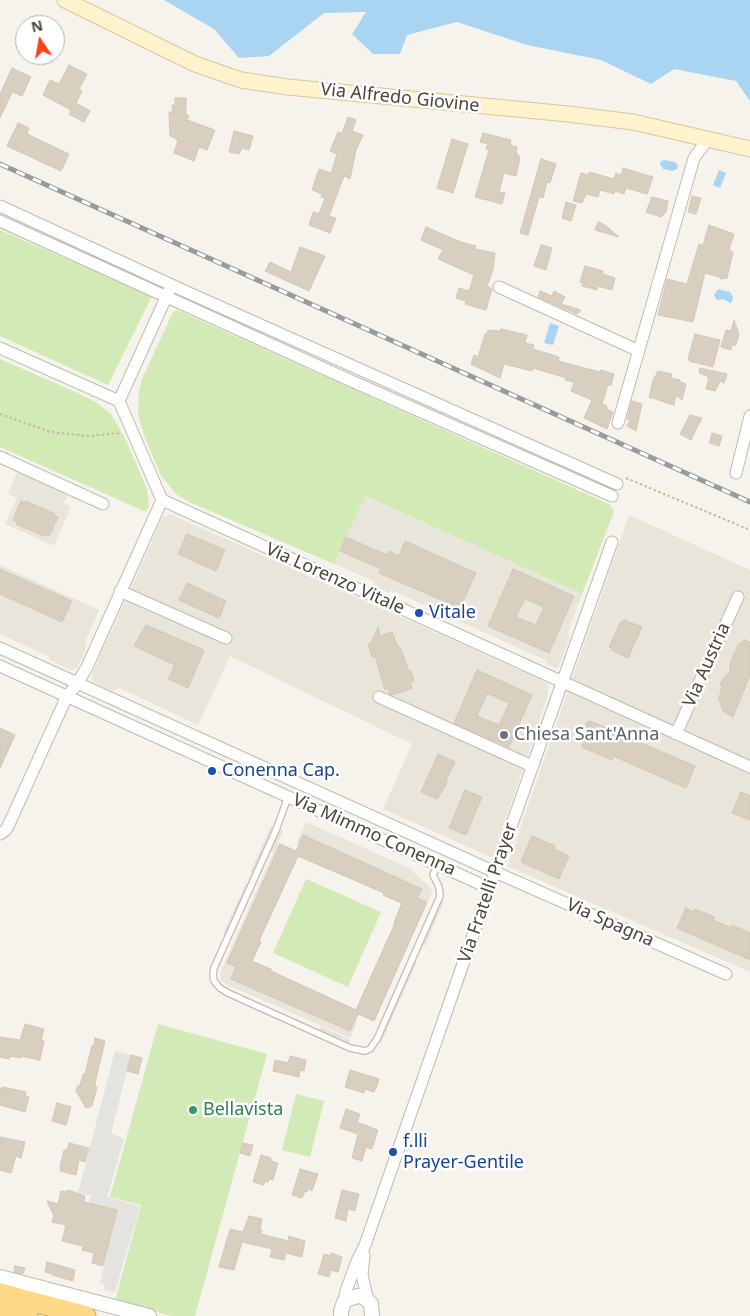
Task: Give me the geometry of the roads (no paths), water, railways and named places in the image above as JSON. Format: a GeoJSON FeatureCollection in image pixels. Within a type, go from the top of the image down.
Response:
{"type":"FeatureCollection","features":[{"type":"Feature","properties":{"kind":"highway"},"geometry":{"type":"LineString","coordinates":[[0,1293],[86,1316]]}},
{"type":"Feature","properties":{"kind":"highway"},"geometry":{"type":"LineString","coordinates":[[0,1309],[28,1316]]}},
{"type":"Feature","properties":{"kind":"main road","name":"Via Alfredo Giovine"},"geometry":{"type":"LineString","coordinates":[[65,0],[195,64],[241,80],[288,87],[579,115],[633,122],[750,149]]}},
{"type":"Feature","properties":{"kind":"street"},"geometry":{"type":"LineString","coordinates":[[618,423],[694,158],[708,139]]}},
{"type":"Feature","properties":{"kind":"street"},"geometry":{"type":"LineString","coordinates":[[0,206],[617,484]]}},
{"type":"Feature","properties":{"kind":"street"},"geometry":{"type":"LineString","coordinates":[[0,221],[612,496]]}},
{"type":"Feature","properties":{"kind":"street"},"geometry":{"type":"LineString","coordinates":[[119,401],[172,285]]}},
{"type":"Feature","properties":{"kind":"street"},"geometry":{"type":"LineString","coordinates":[[499,287],[639,351]]}},
{"type":"Feature","properties":{"kind":"street"},"geometry":{"type":"LineString","coordinates":[[0,348],[119,401],[162,500],[87,668],[67,696],[10,822],[6,830],[0,834]]}},
{"type":"Feature","properties":{"kind":"street"},"geometry":{"type":"LineString","coordinates":[[736,473],[750,416]]}},
{"type":"Feature","properties":{"kind":"street"},"geometry":{"type":"LineString","coordinates":[[0,457],[103,504]]}},
{"type":"Feature","properties":{"kind":"street","name":"Via Lorenzo Vitale"},"geometry":{"type":"LineString","coordinates":[[162,500],[750,767]]}},
{"type":"Feature","properties":{"kind":"street","name":"Via Fratelli Prayer"},"geometry":{"type":"LineString","coordinates":[[365,1245],[494,872],[612,542]]}},
{"type":"Feature","properties":{"kind":"street"},"geometry":{"type":"LineString","coordinates":[[120,591],[226,638]]}},
{"type":"Feature","properties":{"kind":"street","name":"Via Austria"},"geometry":{"type":"LineString","coordinates":[[676,734],[738,597]]}},
{"type":"Feature","properties":{"kind":"street","name":"Via Mimmo Conenna"},"geometry":{"type":"LineString","coordinates":[[1,658],[77,684],[494,872]]}},
{"type":"Feature","properties":{"kind":"street","name":"Via Mimmo Conenna"},"geometry":{"type":"LineString","coordinates":[[1,658],[67,696],[489,888]]}},
{"type":"Feature","properties":{"kind":"street"},"geometry":{"type":"LineString","coordinates":[[379,697],[532,766]]}},
{"type":"Feature","properties":{"kind":"street"},"geometry":{"type":"LineString","coordinates":[[271,788],[277,773]]}},
{"type":"Feature","properties":{"kind":"street"},"geometry":{"type":"LineString","coordinates":[[288,796],[295,782]]}},
{"type":"Feature","properties":{"kind":"street","name":"Via Spagna"},"geometry":{"type":"LineString","coordinates":[[494,872],[726,974]]}},
{"type":"Feature","properties":{"kind":"street"},"geometry":{"type":"LineString","coordinates":[[343,1309],[346,1291],[365,1245]]}},
{"type":"Feature","properties":{"kind":"street"},"geometry":{"type":"LineString","coordinates":[[365,1245],[362,1275],[374,1310]]}},
{"type":"Feature","properties":{"kind":"street"},"geometry":{"type":"LineString","coordinates":[[0,1277],[149,1316]]}},
{"type":"Feature","properties":{"kind":"street"},"geometry":{"type":"LineString","coordinates":[[343,1309],[348,1299],[358,1296],[374,1310]]}},
{"type":"Feature","properties":{"kind":"lane"},"geometry":{"type":"LineString","coordinates":[[288,796],[276,830],[214,968],[214,981],[228,993],[350,1048],[362,1051],[370,1049],[377,1039],[440,896],[439,887],[433,875],[438,864]]}},
{"type":"Feature","properties":{"kind":"water"},"geometry":{"type":"Polygon","coordinates":[[[164,0],[750,0],[750,101],[736,81],[674,69],[651,84],[601,60],[527,45],[457,22],[407,35],[400,54],[373,54],[352,34],[366,12],[324,13],[269,56],[239,58],[214,29],[164,0]]]}},
{"type":"Feature","properties":{"kind":"water"},"geometry":{"type":"Polygon","coordinates":[[[661,161],[675,162],[678,165],[677,169],[673,171],[663,169],[660,164],[661,161]]]}},
{"type":"Feature","properties":{"kind":"water"},"geometry":{"type":"Polygon","coordinates":[[[719,170],[726,173],[720,188],[713,185],[719,170]]]}},
{"type":"Feature","properties":{"kind":"water"},"geometry":{"type":"Polygon","coordinates":[[[718,289],[730,292],[733,297],[732,302],[730,303],[723,299],[717,300],[714,295],[718,289]]]}},
{"type":"Feature","properties":{"kind":"water"},"geometry":{"type":"Polygon","coordinates":[[[550,323],[559,326],[553,345],[544,343],[550,323]]]}},
{"type":"Feature","properties":{"kind":"railway"},"geometry":{"type":"LineString","coordinates":[[0,164],[750,502]]}},
{"type":"Feature","properties":{"kind":"place","name":"Vitale"},"geometry":{"type":"Point","coordinates":[419,613]}},
{"type":"Feature","properties":{"kind":"place","name":"Chiesa Sant'Anna"},"geometry":{"type":"Point","coordinates":[504,735]}},
{"type":"Feature","properties":{"kind":"place","name":"Conenna Cap."},"geometry":{"type":"Point","coordinates":[212,771]}},
{"type":"Feature","properties":{"kind":"place","name":"Bellavista"},"geometry":{"type":"Point","coordinates":[193,1110]}},
{"type":"Feature","properties":{"kind":"place","name":"f.lli Prayer-Gentile"},"geometry":{"type":"Point","coordinates":[393,1152]}}]}
